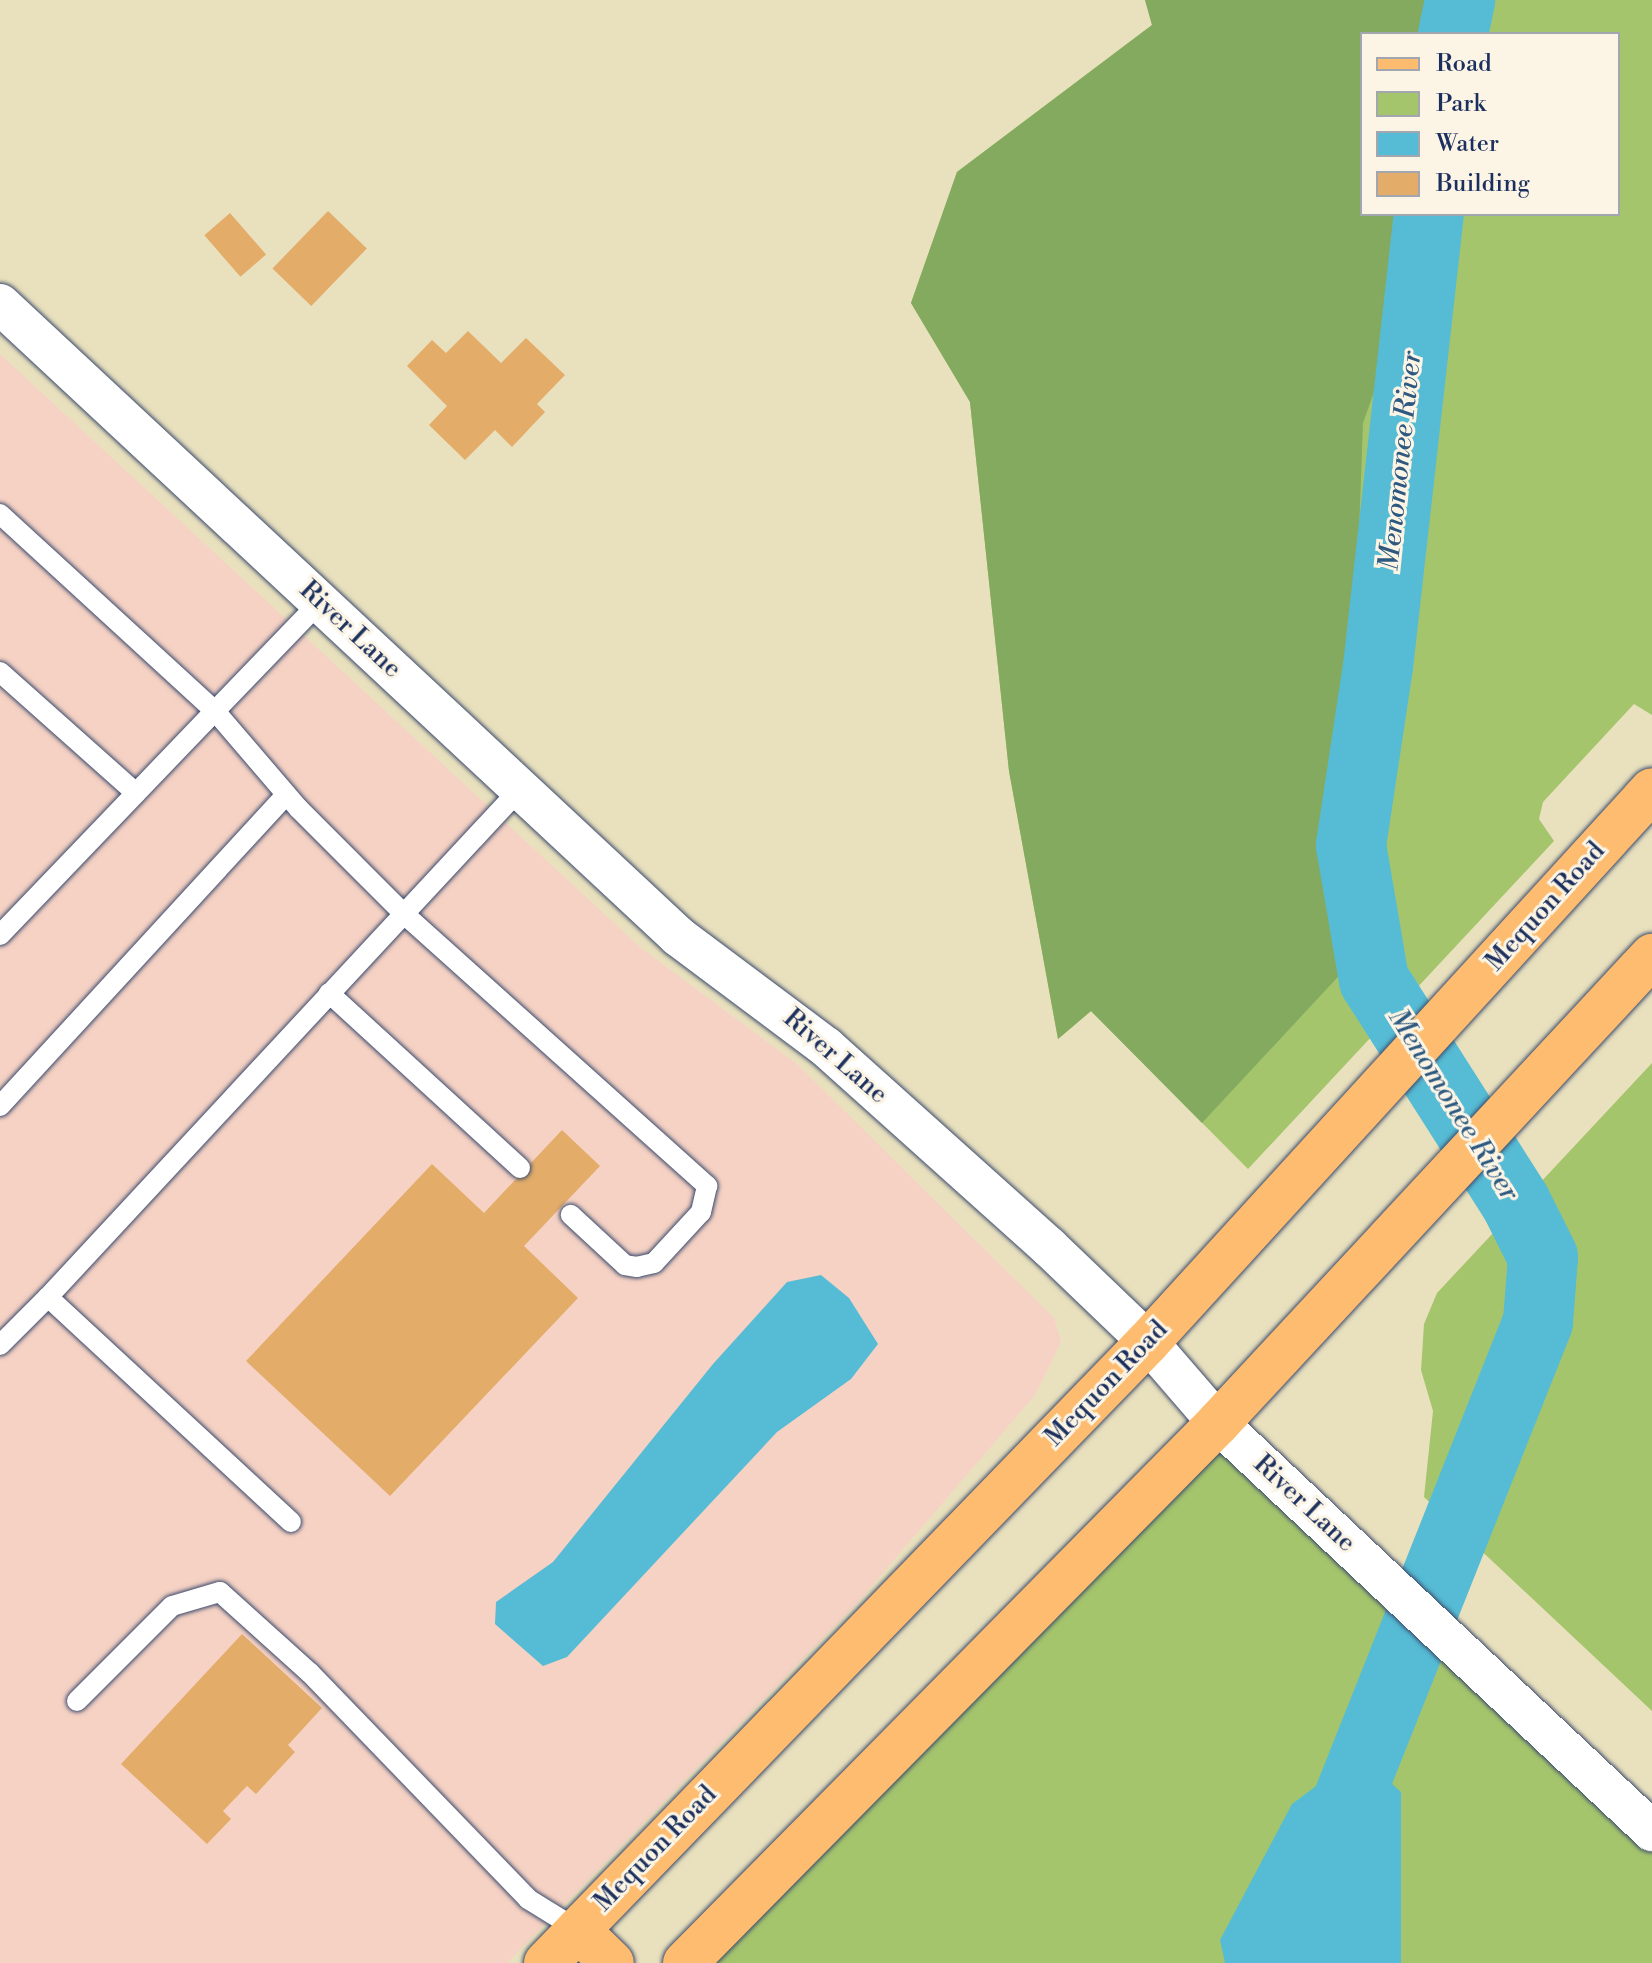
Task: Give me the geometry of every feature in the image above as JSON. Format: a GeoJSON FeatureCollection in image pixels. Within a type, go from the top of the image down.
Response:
{"type":"FeatureCollection","features":[{"type":"Feature","properties":{"kind":"main road","name":"Mequon Road"},"geometry":{"type":"LineString","coordinates":[[546,1963],[1148,1342],[1652,790]]}},
{"type":"Feature","properties":{"kind":"main road"},"geometry":{"type":"LineString","coordinates":[[685,1963],[1218,1423],[1652,956]]}},
{"type":"Feature","properties":{"kind":"main road"},"geometry":{"type":"LineString","coordinates":[[578,1930],[612,1963]]}},
{"type":"Feature","properties":{"kind":"street","name":"River Lane"},"geometry":{"type":"LineString","coordinates":[[0,304],[679,937],[826,1047],[1148,1342],[1218,1423],[1652,1831]]}},
{"type":"Feature","properties":{"kind":"lane"},"geometry":{"type":"LineString","coordinates":[[0,514],[215,711],[286,795],[403,913],[707,1186],[701,1212],[654,1263],[637,1267],[625,1265],[571,1215]]}},
{"type":"Feature","properties":{"kind":"lane"},"geometry":{"type":"LineString","coordinates":[[0,935],[320,602]]}},
{"type":"Feature","properties":{"kind":"lane"},"geometry":{"type":"LineString","coordinates":[[0,672],[136,793]]}},
{"type":"Feature","properties":{"kind":"lane"},"geometry":{"type":"LineString","coordinates":[[0,1345],[520,789]]}},
{"type":"Feature","properties":{"kind":"lane"},"geometry":{"type":"LineString","coordinates":[[0,1106],[286,795]]}},
{"type":"Feature","properties":{"kind":"lane"},"geometry":{"type":"LineString","coordinates":[[329,993],[520,1168]]}},
{"type":"Feature","properties":{"kind":"lane"},"geometry":{"type":"LineString","coordinates":[[48,1297],[291,1522]]}},
{"type":"Feature","properties":{"kind":"lane"},"geometry":{"type":"LineString","coordinates":[[77,1701],[172,1606],[220,1592],[310,1673],[528,1899],[578,1930]]}},
{"type":"Feature","properties":{"kind":"shaded area"},"geometry":{"type":"Polygon","coordinates":[[[0,354],[640,947],[797,1064],[1054,1318],[1061,1342],[1035,1395],[858,1602],[507,1963],[0,1963],[0,354]]]}},
{"type":"Feature","properties":{"kind":"green space"},"geometry":{"type":"Polygon","coordinates":[[[1145,0],[1652,0],[1652,715],[1634,704],[1543,802],[1539,819],[1554,841],[1248,1169],[1091,1011],[1058,1039],[1009,771],[970,402],[911,303],[957,172],[1152,25],[1145,0]]]}},
{"type":"Feature","properties":{"kind":"green space"},"geometry":{"type":"Polygon","coordinates":[[[1145,0],[1444,0],[1442,32],[1360,32],[1360,216],[1399,216],[1399,322],[1363,423],[1356,618],[1326,869],[1330,924],[1349,965],[1202,1123],[1091,1011],[1058,1039],[1009,771],[970,402],[911,303],[957,172],[1152,25],[1145,0]]]}},
{"type":"Feature","properties":{"kind":"green space"},"geometry":{"type":"Polygon","coordinates":[[[1652,1063],[1652,1711],[1424,1497],[1433,1411],[1421,1370],[1424,1324],[1437,1293],[1652,1063]]]}},
{"type":"Feature","properties":{"kind":"green space"},"geometry":{"type":"Polygon","coordinates":[[[1218,1423],[1652,1831],[1652,1963],[686,1963],[1218,1423]]]}},
{"type":"Feature","properties":{"kind":"water"},"geometry":{"type":"Polygon","coordinates":[[[821,1275],[849,1298],[878,1344],[851,1379],[777,1432],[567,1657],[543,1666],[495,1624],[496,1602],[553,1562],[713,1364],[787,1282],[821,1275]]]}},
{"type":"Feature","properties":{"kind":"water"},"geometry":{"type":"Polygon","coordinates":[[[1359,1754],[1401,1792],[1401,1963],[1225,1963],[1220,1940],[1292,1804],[1359,1754]]]}},
{"type":"Feature","properties":{"kind":"building"},"geometry":{"type":"Polygon","coordinates":[[[328,211],[367,249],[311,306],[272,269],[328,211]]]}},
{"type":"Feature","properties":{"kind":"building"},"geometry":{"type":"Polygon","coordinates":[[[230,213],[266,255],[240,277],[204,235],[230,213]]]}},
{"type":"Feature","properties":{"kind":"building"},"geometry":{"type":"Polygon","coordinates":[[[468,331],[501,363],[526,338],[565,375],[537,404],[545,412],[512,447],[495,430],[465,460],[429,425],[447,406],[407,366],[432,340],[446,353],[468,331]]]}},
{"type":"Feature","properties":{"kind":"building"},"geometry":{"type":"Polygon","coordinates":[[[562,1130],[600,1166],[524,1246],[578,1298],[390,1496],[246,1361],[432,1164],[484,1213],[562,1130]]]}},
{"type":"Feature","properties":{"kind":"building"},"geometry":{"type":"Polygon","coordinates":[[[242,1634],[322,1708],[288,1745],[295,1752],[256,1794],[247,1786],[223,1811],[231,1819],[207,1844],[121,1764],[242,1634]]]}},
{"type":"Feature","properties":{"kind":"waterway","name":"Menomonee River"},"geometry":{"type":"LineString","coordinates":[[1453,32],[1460,0]]}},
{"type":"Feature","properties":{"kind":"waterway","name":"Menomonee River"},"geometry":{"type":"LineString","coordinates":[[1336,1963],[1346,1805],[1538,1322],[1543,1257],[1516,1203],[1374,980],[1351,845],[1378,667],[1429,216]]}}]}
